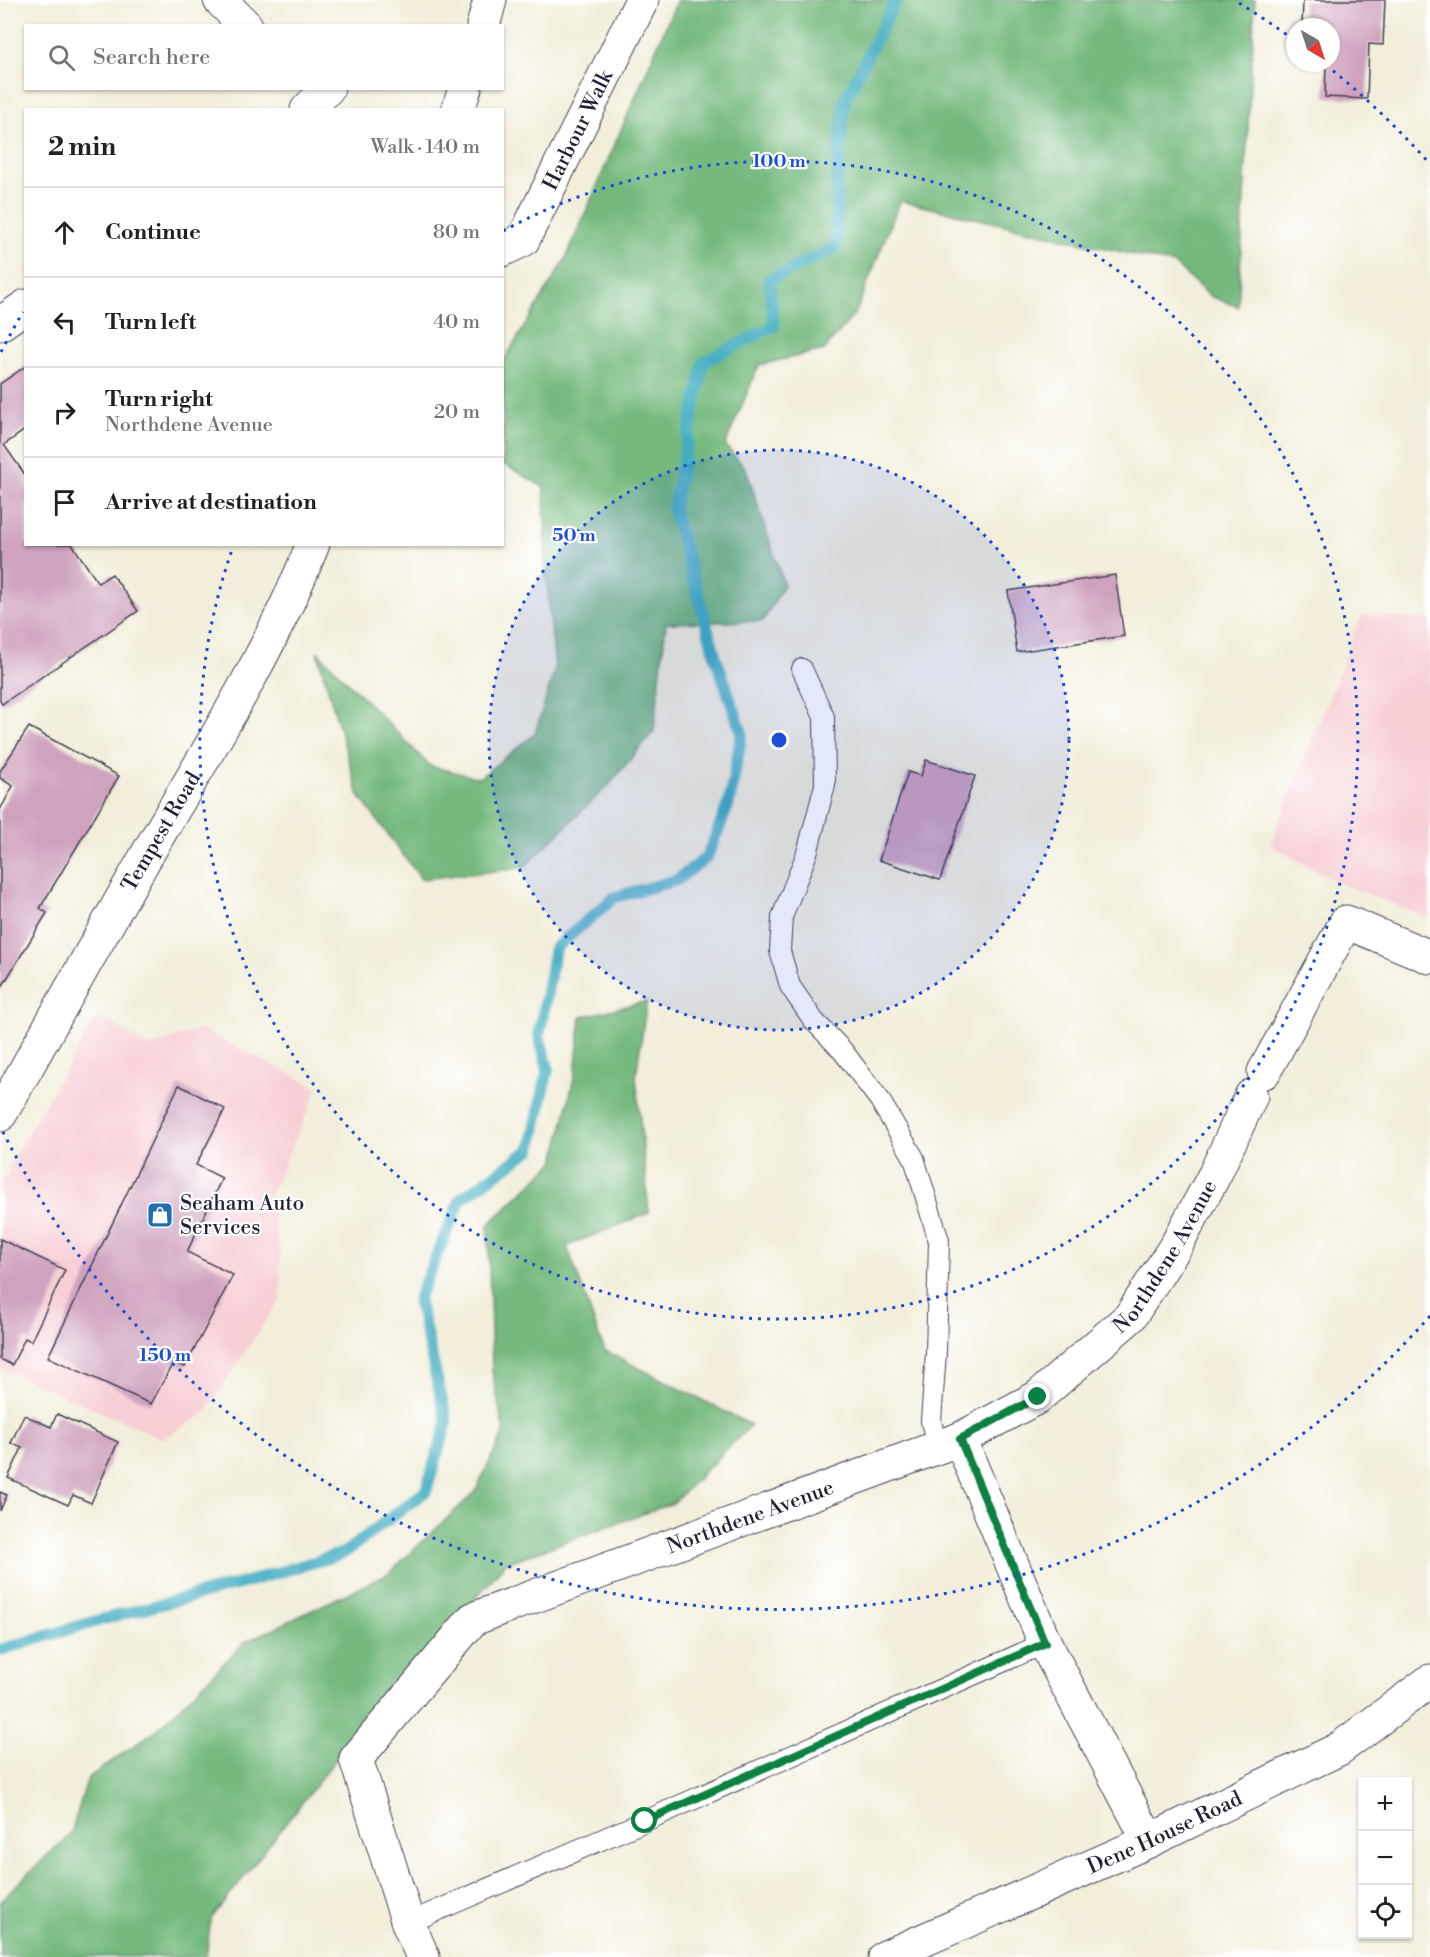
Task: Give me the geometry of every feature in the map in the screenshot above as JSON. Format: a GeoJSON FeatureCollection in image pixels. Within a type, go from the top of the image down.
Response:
{"type":"FeatureCollection","features":[{"type":"Feature","properties":{"kind":"street"},"geometry":{"type":"LineString","coordinates":[[220,0],[244,24]]}},
{"type":"Feature","properties":{"kind":"street"},"geometry":{"type":"LineString","coordinates":[[484,24],[490,0]]}},
{"type":"Feature","properties":{"kind":"street","name":"Harbour Walk"},"geometry":{"type":"LineString","coordinates":[[504,249],[523,240],[642,0]]}},
{"type":"Feature","properties":{"kind":"street"},"geometry":{"type":"LineString","coordinates":[[309,108],[326,90]]}},
{"type":"Feature","properties":{"kind":"street"},"geometry":{"type":"LineString","coordinates":[[459,108],[464,90]]}},
{"type":"Feature","properties":{"kind":"street"},"geometry":{"type":"LineString","coordinates":[[0,324],[24,307]]}},
{"type":"Feature","properties":{"kind":"street","name":"Tempest Road"},"geometry":{"type":"LineString","coordinates":[[0,1115],[116,908],[229,715],[270,640],[312,546]]}},
{"type":"Feature","properties":{"kind":"street","name":"Northdene Avenue"},"geometry":{"type":"LineString","coordinates":[[423,1957],[408,1923],[356,1759],[473,1619],[948,1444],[1038,1397],[1130,1317],[1177,1244],[1215,1174],[1258,1084],[1346,922],[1430,957]]}},
{"type":"Feature","properties":{"kind":"street"},"geometry":{"type":"LineString","coordinates":[[948,1444],[1045,1643],[1149,1841]]}},
{"type":"Feature","properties":{"kind":"street","name":"Dene House Road"},"geometry":{"type":"LineString","coordinates":[[885,1957],[1149,1841],[1339,1749],[1430,1681]]}},
{"type":"Feature","properties":{"kind":"lane"},"geometry":{"type":"LineString","coordinates":[[802,669],[824,717],[825,785],[807,853],[782,917],[780,951],[790,986],[814,1021],[842,1050],[879,1098],[915,1158],[939,1241],[936,1353],[931,1421],[948,1444]]}},
{"type":"Feature","properties":{"kind":"lane"},"geometry":{"type":"LineString","coordinates":[[408,1923],[645,1821],[1045,1643]]}},
{"type":"Feature","properties":{"kind":"shaded area"},"geometry":{"type":"Polygon","coordinates":[[[1362,615],[1430,620],[1430,919],[1335,881],[1270,845],[1362,615]]]}},
{"type":"Feature","properties":{"kind":"shaded area"},"geometry":{"type":"Polygon","coordinates":[[[98,1015],[149,1047],[201,1029],[318,1088],[270,1195],[280,1253],[281,1298],[204,1414],[163,1439],[0,1368],[0,1187],[19,1147],[98,1015]]]}},
{"type":"Feature","properties":{"kind":"green space"},"geometry":{"type":"Polygon","coordinates":[[[677,0],[1255,0],[1238,307],[1210,296],[1174,264],[900,201],[856,312],[824,350],[759,365],[725,445],[746,469],[784,585],[763,621],[666,623],[654,731],[608,786],[523,868],[421,879],[359,796],[317,651],[430,766],[479,778],[535,734],[555,669],[546,574],[544,487],[504,465],[504,360],[565,260],[677,0]]]}},
{"type":"Feature","properties":{"kind":"green space"},"geometry":{"type":"Polygon","coordinates":[[[647,1001],[636,1076],[649,1213],[567,1246],[604,1350],[751,1425],[673,1503],[506,1563],[340,1754],[211,1919],[206,1957],[0,1957],[0,1903],[71,1833],[88,1778],[159,1728],[245,1642],[388,1574],[475,1492],[504,1432],[492,1372],[488,1225],[555,1161],[575,1073],[581,1017],[647,1001]]]}},
{"type":"Feature","properties":{"kind":"building"},"geometry":{"type":"Polygon","coordinates":[[[1303,0],[1385,0],[1383,45],[1369,44],[1367,99],[1325,97],[1326,72],[1340,72],[1340,18],[1302,18],[1303,0]]]}},
{"type":"Feature","properties":{"kind":"building"},"geometry":{"type":"Polygon","coordinates":[[[24,367],[24,430],[4,445],[24,473],[24,546],[73,546],[98,583],[112,574],[138,611],[2,704],[0,701],[0,384],[24,367]]]}},
{"type":"Feature","properties":{"kind":"building"},"geometry":{"type":"Polygon","coordinates":[[[1115,575],[1124,636],[1017,652],[1008,591],[1115,575]]]}},
{"type":"Feature","properties":{"kind":"building"},"geometry":{"type":"Polygon","coordinates":[[[29,727],[119,776],[40,908],[47,913],[0,990],[0,810],[13,786],[0,778],[0,771],[29,727]]]}},
{"type":"Feature","properties":{"kind":"building"},"geometry":{"type":"Polygon","coordinates":[[[926,760],[975,776],[940,880],[879,860],[908,772],[921,776],[926,760]]]}},
{"type":"Feature","properties":{"kind":"building","name":"Seaham Auto Services"},"geometry":{"type":"Polygon","coordinates":[[[179,1085],[225,1109],[196,1165],[222,1178],[187,1252],[233,1275],[185,1367],[173,1363],[151,1404],[48,1357],[179,1085]]]}},
{"type":"Feature","properties":{"kind":"building"},"geometry":{"type":"Polygon","coordinates":[[[0,1239],[65,1270],[31,1341],[25,1338],[12,1365],[0,1359],[0,1239]]]}},
{"type":"Feature","properties":{"kind":"building"},"geometry":{"type":"Polygon","coordinates":[[[57,1414],[118,1442],[91,1503],[73,1495],[68,1505],[8,1478],[22,1448],[11,1443],[24,1415],[51,1427],[57,1414]]]}},
{"type":"Feature","properties":{"kind":"building"},"geometry":{"type":"Polygon","coordinates":[[[0,1492],[7,1495],[0,1511],[0,1492]]]}},
{"type":"Feature","properties":{"kind":"waterway"},"geometry":{"type":"LineString","coordinates":[[0,1650],[344,1553],[426,1491],[447,1422],[418,1299],[461,1199],[531,1149],[548,1068],[539,1036],[555,948],[615,897],[677,880],[707,857],[729,803],[742,733],[716,658],[673,509],[704,362],[774,326],[769,280],[835,248],[837,175],[845,100],[896,0]]}},
{"type":"Feature","properties":{"kind":"place","name":"Seaham Auto Services"},"geometry":{"type":"Point","coordinates":[160,1215]}},
{"type":"Feature","properties":{"kind":"route"},"geometry":{"type":"LineString","coordinates":[[645,1821],[1045,1643],[960,1439],[1038,1397]]}}]}
